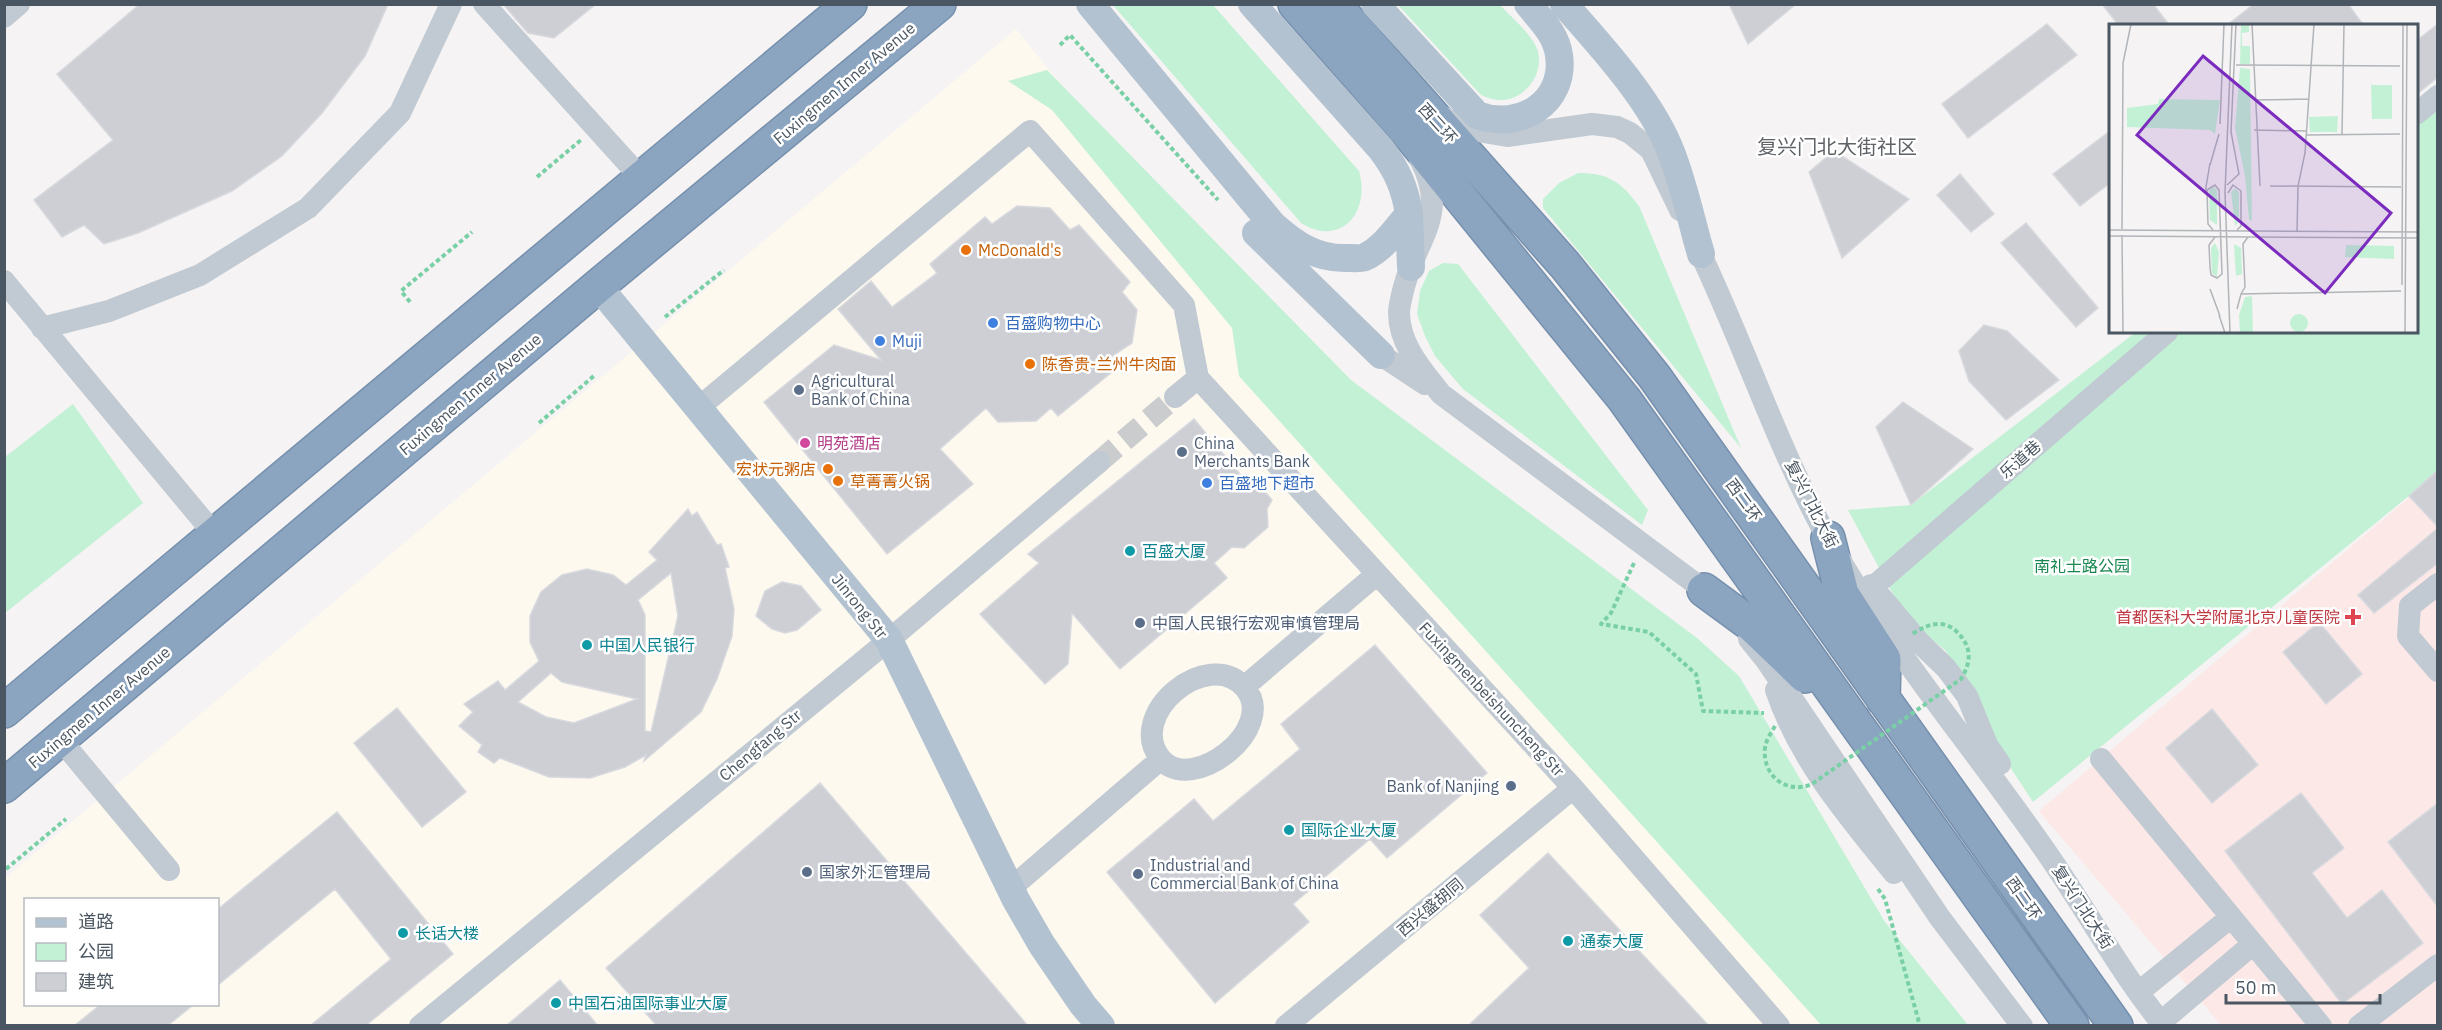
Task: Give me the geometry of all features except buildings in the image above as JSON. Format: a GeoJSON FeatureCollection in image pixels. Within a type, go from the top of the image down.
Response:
{"type":"FeatureCollection","features":[{"type":"Feature","properties":{"kind":"highway"},"geometry":{"type":"LineString","coordinates":[[4,711],[850,4]]}},
{"type":"Feature","properties":{"kind":"highway","name":"Fuxingmen Inner Avenue"},"geometry":{"type":"LineString","coordinates":[[4,786],[591,292],[939,4]]}},
{"type":"Feature","properties":{"kind":"highway","name":"西二环"},"geometry":{"type":"LineString","coordinates":[[1294,4],[1564,265],[1653,376],[2116,1026]]}},
{"type":"Feature","properties":{"kind":"highway","name":"西二环"},"geometry":{"type":"LineString","coordinates":[[1334,4],[1414,118],[1624,399],[2072,1026]]}},
{"type":"Feature","properties":{"kind":"highway"},"geometry":{"type":"LineString","coordinates":[[1828,538],[1842,594],[1884,659],[1883,699]]}},
{"type":"Feature","properties":{"kind":"highway"},"geometry":{"type":"LineString","coordinates":[[1704,590],[1753,627],[1859,728]]}},
{"type":"Feature","properties":{"kind":"main road"},"geometry":{"type":"LineString","coordinates":[[1068,4],[1257,236],[1381,355]]}},
{"type":"Feature","properties":{"kind":"main road"},"geometry":{"type":"LineString","coordinates":[[1090,4],[1272,224],[1291,242],[1312,252],[1334,258],[1364,258],[1388,239],[1409,214]]}},
{"type":"Feature","properties":{"kind":"main road"},"geometry":{"type":"LineString","coordinates":[[1251,4],[1397,170],[1406,195],[1409,214],[1411,267]]}},
{"type":"Feature","properties":{"kind":"main road"},"geometry":{"type":"LineString","coordinates":[[1375,4],[1477,115],[1532,134]]}},
{"type":"Feature","properties":{"kind":"main road"},"geometry":{"type":"LineString","coordinates":[[1487,119],[1501,121],[1528,116],[1556,86],[1560,71],[1556,42],[1549,29],[1528,4]]}},
{"type":"Feature","properties":{"kind":"main road"},"geometry":{"type":"LineString","coordinates":[[1564,4],[1604,48],[1655,123],[1671,152],[1701,254]]}},
{"type":"Feature","properties":{"kind":"main road","name":"Jinrong Str"},"geometry":{"type":"LineString","coordinates":[[591,292],[698,409],[882,645],[1010,889],[1042,945],[1083,1005],[1101,1026]]}},
{"type":"Feature","properties":{"kind":"main road"},"geometry":{"type":"LineString","coordinates":[[591,292],[882,645],[998,901],[1035,963],[1080,1026]]}},
{"type":"Feature","properties":{"kind":"street"},"geometry":{"type":"LineString","coordinates":[[4,17],[19,4]]}},
{"type":"Feature","properties":{"kind":"street"},"geometry":{"type":"LineString","coordinates":[[42,328],[109,311],[200,275],[308,208],[400,113],[451,4]]}},
{"type":"Feature","properties":{"kind":"street"},"geometry":{"type":"LineString","coordinates":[[484,4],[642,179]]}},
{"type":"Feature","properties":{"kind":"street"},"geometry":{"type":"LineString","coordinates":[[2418,112],[2438,96]]}},
{"type":"Feature","properties":{"kind":"street"},"geometry":{"type":"LineString","coordinates":[[1414,118],[1434,204],[1431,223],[1411,267],[1399,313],[1403,334],[1412,358],[1441,394]]}},
{"type":"Feature","properties":{"kind":"street","name":"复兴门北大街"},"geometry":{"type":"LineString","coordinates":[[1414,118],[1488,134],[1532,134],[1592,124],[1617,127],[1630,133],[1651,150],[1701,254],[1798,479],[1828,538],[1864,597],[2043,847],[2162,1024]]}},
{"type":"Feature","properties":{"kind":"street"},"geometry":{"type":"LineString","coordinates":[[698,409],[1030,131],[1184,305],[1198,378],[1175,397]]}},
{"type":"Feature","properties":{"kind":"street"},"geometry":{"type":"LineString","coordinates":[[4,281],[214,535]]}},
{"type":"Feature","properties":{"kind":"street","name":"乐道巷"},"geometry":{"type":"LineString","coordinates":[[1873,587],[2166,333]]}},
{"type":"Feature","properties":{"kind":"street"},"geometry":{"type":"LineString","coordinates":[[1381,355],[1441,394],[1704,590],[1766,660],[1784,714],[1827,789],[1900,881],[1984,977],[2022,1026]]}},
{"type":"Feature","properties":{"kind":"street","name":"Fuxingmenbeishuncheng Str"},"geometry":{"type":"LineString","coordinates":[[1198,378],[1573,788],[1768,1022]]}},
{"type":"Feature","properties":{"kind":"street","name":"Chengfang Str"},"geometry":{"type":"LineString","coordinates":[[420,1026],[882,645],[1099,462]]}},
{"type":"Feature","properties":{"kind":"street"},"geometry":{"type":"LineString","coordinates":[[1828,538],[1912,634],[1946,668],[1966,696],[1987,745],[2032,810],[2043,847]]}},
{"type":"Feature","properties":{"kind":"street"},"geometry":{"type":"LineString","coordinates":[[1244,687],[1377,574]]}},
{"type":"Feature","properties":{"kind":"street"},"geometry":{"type":"LineString","coordinates":[[2438,584],[2410,606],[2408,636],[2438,671]]}},
{"type":"Feature","properties":{"kind":"street"},"geometry":{"type":"LineString","coordinates":[[1212,674],[1230,676],[1244,687],[1253,704],[1249,726],[1243,737],[1223,757],[1212,763],[1187,769],[1168,765],[1161,759],[1152,743],[1150,730],[1162,705],[1176,691],[1193,679],[1212,674]]}},
{"type":"Feature","properties":{"kind":"street"},"geometry":{"type":"LineString","coordinates":[[60,739],[169,870]]}},
{"type":"Feature","properties":{"kind":"street"},"geometry":{"type":"LineString","coordinates":[[1010,889],[1161,759]]}},
{"type":"Feature","properties":{"kind":"street"},"geometry":{"type":"LineString","coordinates":[[2101,759],[2321,1026]]}},
{"type":"Feature","properties":{"kind":"street","name":"西兴盛胡同"},"geometry":{"type":"LineString","coordinates":[[1286,1026],[1573,788]]}},
{"type":"Feature","properties":{"kind":"street"},"geometry":{"type":"LineString","coordinates":[[2139,992],[2231,917]]}},
{"type":"Feature","properties":{"kind":"street"},"geometry":{"type":"LineString","coordinates":[[2162,1024],[2253,944]]}},
{"type":"Feature","properties":{"kind":"street"},"geometry":{"type":"LineString","coordinates":[[2359,1026],[2438,965]]}},
{"type":"Feature","properties":{"kind":"path"},"geometry":{"type":"LineString","coordinates":[[1060,45],[1070,35],[1220,202]]}},
{"type":"Feature","properties":{"kind":"path"},"geometry":{"type":"LineString","coordinates":[[537,177],[571,149]]}},
{"type":"Feature","properties":{"kind":"path"},"geometry":{"type":"LineString","coordinates":[[410,302],[401,291],[472,232]]}},
{"type":"Feature","properties":{"kind":"path"},"geometry":{"type":"LineString","coordinates":[[665,317],[724,270]]}},
{"type":"Feature","properties":{"kind":"path"},"geometry":{"type":"LineString","coordinates":[[539,423],[595,375]]}},
{"type":"Feature","properties":{"kind":"path"},"geometry":{"type":"LineString","coordinates":[[1625,556],[1634,564],[1611,613],[1601,624],[1649,632],[1696,674],[1703,711],[1767,713],[1781,736]]}},
{"type":"Feature","properties":{"kind":"path"},"geometry":{"type":"LineString","coordinates":[[1775,726],[1765,747],[1765,759],[1769,771],[1775,779],[1788,788],[1802,789],[1812,784],[1961,679],[1967,669],[1969,650],[1965,640],[1953,628],[1942,624],[1926,626],[1912,634]]}},
{"type":"Feature","properties":{"kind":"path"},"geometry":{"type":"LineString","coordinates":[[1806,774],[1818,793]]}},
{"type":"Feature","properties":{"kind":"path"},"geometry":{"type":"LineString","coordinates":[[6,869],[66,819]]}},
{"type":"Feature","properties":{"kind":"path"},"geometry":{"type":"LineString","coordinates":[[1872,879],[1885,899],[1920,1026]]}},
{"type":"Feature","properties":{"kind":"shaded area"},"geometry":{"type":"Polygon","coordinates":[[[1016,29],[1823,1025],[5,1026],[5,878],[1016,29]]]}},
{"type":"Feature","properties":{"kind":"shaded area","name":"首都医科大学附属北京儿童医院"},"geometry":{"type":"Polygon","coordinates":[[[2437,474],[2437,1025],[2221,1025],[2039,811],[2437,474]]]}},
{"type":"Feature","properties":{"kind":"green space"},"geometry":{"type":"Polygon","coordinates":[[[1113,5],[1213,5],[1359,171],[1362,186],[1361,200],[1350,222],[1329,231],[1315,230],[1301,223],[1113,5]]]}},
{"type":"Feature","properties":{"kind":"green space"},"geometry":{"type":"Polygon","coordinates":[[[1398,5],[1500,5],[1527,33],[1536,46],[1539,61],[1535,78],[1523,92],[1508,99],[1494,100],[1481,95],[1398,5]]]}},
{"type":"Feature","properties":{"kind":"green space"},"geometry":{"type":"Polygon","coordinates":[[[1047,70],[1351,380],[1697,638],[1739,676],[1885,922],[1968,1025],[1821,1025],[1239,376],[1232,328],[1052,110],[1008,81],[1047,70]]]}},
{"type":"Feature","properties":{"kind":"green space","name":"南礼士路公园"},"geometry":{"type":"Polygon","coordinates":[[[2437,99],[2437,473],[2033,802],[1991,738],[1978,704],[1946,651],[1916,626],[1893,594],[1848,510],[1911,505],[2135,333],[2418,333],[2418,114],[2437,99]]]}},
{"type":"Feature","properties":{"kind":"green space"},"geometry":{"type":"Polygon","coordinates":[[[1578,173],[1589,173],[1613,180],[1639,206],[1741,448],[1543,208],[1543,199],[1559,183],[1578,173]]]}},
{"type":"Feature","properties":{"kind":"green space"},"geometry":{"type":"Polygon","coordinates":[[[1443,263],[1458,264],[1648,510],[1642,525],[1463,389],[1435,356],[1417,314],[1420,291],[1429,271],[1443,263]]]}},
{"type":"Feature","properties":{"kind":"green space"},"geometry":{"type":"Polygon","coordinates":[[[73,404],[143,503],[5,613],[5,457],[73,404]]]}},
{"type":"Feature","properties":{"kind":"tunnel"},"geometry":{"type":"LineString","coordinates":[[1099,462],[1175,397]]}},
{"type":"Feature","properties":{"kind":"place","name":"McDonald's"},"geometry":{"type":"Point","coordinates":[966,250]}},
{"type":"Feature","properties":{"kind":"place","name":"百盛购物中心"},"geometry":{"type":"Point","coordinates":[993,323]}},
{"type":"Feature","properties":{"kind":"place","name":"Muji"},"geometry":{"type":"Point","coordinates":[880,341]}},
{"type":"Feature","properties":{"kind":"place","name":"陈香贵-兰州牛肉面"},"geometry":{"type":"Point","coordinates":[1030,364]}},
{"type":"Feature","properties":{"kind":"place","name":"Agricultural Bank of China"},"geometry":{"type":"Point","coordinates":[799,390]}},
{"type":"Feature","properties":{"kind":"place","name":"明苑酒店"},"geometry":{"type":"Point","coordinates":[805,443]}},
{"type":"Feature","properties":{"kind":"place","name":"China Merchants Bank"},"geometry":{"type":"Point","coordinates":[1182,452]}},
{"type":"Feature","properties":{"kind":"place","name":"宏状元粥店"},"geometry":{"type":"Point","coordinates":[828,469]}},
{"type":"Feature","properties":{"kind":"place","name":"草菁菁火锅"},"geometry":{"type":"Point","coordinates":[838,481]}},
{"type":"Feature","properties":{"kind":"place","name":"百盛地下超市"},"geometry":{"type":"Point","coordinates":[1207,483]}},
{"type":"Feature","properties":{"kind":"place","name":"百盛大厦"},"geometry":{"type":"Point","coordinates":[1130,551]}},
{"type":"Feature","properties":{"kind":"place","name":"首都医科大学附属北京儿童医院"},"geometry":{"type":"Point","coordinates":[2353,617]}},
{"type":"Feature","properties":{"kind":"place","name":"中国人民银行宏观审慎管理局"},"geometry":{"type":"Point","coordinates":[1140,623]}},
{"type":"Feature","properties":{"kind":"place","name":"中国人民银行"},"geometry":{"type":"Point","coordinates":[587,645]}},
{"type":"Feature","properties":{"kind":"place","name":"Bank of Nanjing"},"geometry":{"type":"Point","coordinates":[1511,786]}},
{"type":"Feature","properties":{"kind":"place","name":"国际企业大厦"},"geometry":{"type":"Point","coordinates":[1289,830]}},
{"type":"Feature","properties":{"kind":"place","name":"国家外汇管理局"},"geometry":{"type":"Point","coordinates":[807,872]}},
{"type":"Feature","properties":{"kind":"place","name":"Industrial and Commercial Bank of China"},"geometry":{"type":"Point","coordinates":[1138,874]}},
{"type":"Feature","properties":{"kind":"place","name":"长话大楼"},"geometry":{"type":"Point","coordinates":[403,933]}},
{"type":"Feature","properties":{"kind":"place","name":"通泰大厦"},"geometry":{"type":"Point","coordinates":[1568,941]}},
{"type":"Feature","properties":{"kind":"place","name":"中国石油国际事业大厦"},"geometry":{"type":"Point","coordinates":[556,1003]}},
{"type":"Feature","properties":{"kind":"district","name":"复兴门北大街社区"},"geometry":{"type":"Point","coordinates":[1837,147]}}]}
